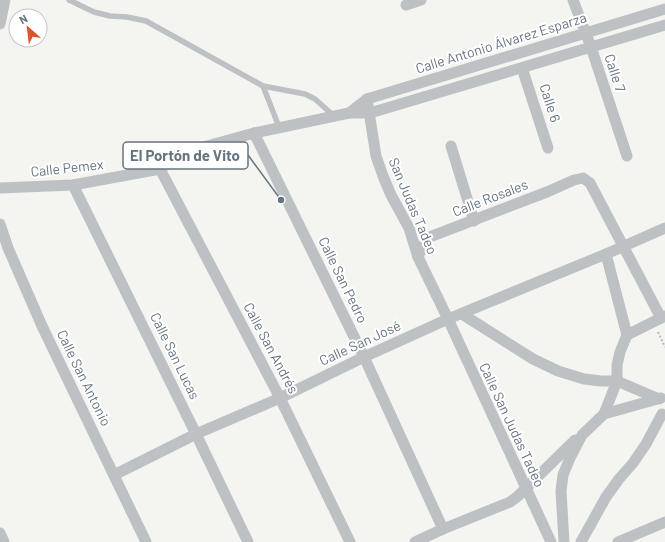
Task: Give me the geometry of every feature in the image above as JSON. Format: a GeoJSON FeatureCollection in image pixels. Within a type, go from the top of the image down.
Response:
{"type":"FeatureCollection","features":[{"type":"Feature","properties":{"kind":"street"},"geometry":{"type":"LineString","coordinates":[[0,24],[5,0]]}},
{"type":"Feature","properties":{"kind":"street"},"geometry":{"type":"LineString","coordinates":[[406,5],[421,0]]}},
{"type":"Feature","properties":{"kind":"street","name":"Calle 7"},"geometry":{"type":"LineString","coordinates":[[573,0],[591,47],[627,156]]}},
{"type":"Feature","properties":{"kind":"street","name":"Calle Antonio Álvarez Esparza"},"geometry":{"type":"LineString","coordinates":[[349,113],[367,99],[665,9]]}},
{"type":"Feature","properties":{"kind":"street","name":"Calle Antonio Álvarez Esparza"},"geometry":{"type":"LineString","coordinates":[[160,169],[189,151],[254,133],[334,116],[349,113],[370,113],[591,47],[664,28]]}},
{"type":"Feature","properties":{"kind":"street","name":"Calle 6"},"geometry":{"type":"LineString","coordinates":[[522,68],[548,148]]}},
{"type":"Feature","properties":{"kind":"street","name":"San Judas Tadeo"},"geometry":{"type":"LineString","coordinates":[[367,99],[376,156],[383,176],[391,195],[409,228],[418,257],[448,319]]}},
{"type":"Feature","properties":{"kind":"street","name":"Calle San Pedro"},"geometry":{"type":"LineString","coordinates":[[254,133],[364,357],[443,529]]}},
{"type":"Feature","properties":{"kind":"street"},"geometry":{"type":"LineString","coordinates":[[451,146],[474,221]]}},
{"type":"Feature","properties":{"kind":"street","name":"Calle Pemex"},"geometry":{"type":"LineString","coordinates":[[0,188],[73,185],[160,169]]}},
{"type":"Feature","properties":{"kind":"street","name":"Calle San Andrés"},"geometry":{"type":"LineString","coordinates":[[160,169],[280,398],[350,542]]}},
{"type":"Feature","properties":{"kind":"street","name":"Calle Rosales"},"geometry":{"type":"LineString","coordinates":[[427,238],[474,221],[574,180],[583,178],[590,183],[623,246]]}},
{"type":"Feature","properties":{"kind":"street","name":"Calle San Lucas"},"geometry":{"type":"LineString","coordinates":[[73,185],[248,542]]}},
{"type":"Feature","properties":{"kind":"street","name":"Calle San Antonio"},"geometry":{"type":"LineString","coordinates":[[0,224],[8,248],[42,326],[146,542]]}},
{"type":"Feature","properties":{"kind":"street"},"geometry":{"type":"LineString","coordinates":[[409,228],[427,238],[418,257]]}},
{"type":"Feature","properties":{"kind":"street","name":"Calle San José"},"geometry":{"type":"LineString","coordinates":[[114,475],[196,434],[280,398],[364,357],[448,319],[665,228]]}},
{"type":"Feature","properties":{"kind":"street"},"geometry":{"type":"LineString","coordinates":[[623,246],[660,319],[627,335]]}},
{"type":"Feature","properties":{"kind":"street"},"geometry":{"type":"LineString","coordinates":[[414,542],[510,502],[604,414],[617,381],[617,365],[620,352],[627,335],[606,254]]}},
{"type":"Feature","properties":{"kind":"street"},"geometry":{"type":"LineString","coordinates":[[462,314],[533,359],[558,371],[584,379],[617,381],[662,397]]}},
{"type":"Feature","properties":{"kind":"street","name":"Calle San Judas Tadeo"},"geometry":{"type":"LineString","coordinates":[[448,319],[551,542]]}},
{"type":"Feature","properties":{"kind":"street"},"geometry":{"type":"LineString","coordinates":[[604,414],[662,397]]}},
{"type":"Feature","properties":{"kind":"street"},"geometry":{"type":"LineString","coordinates":[[581,542],[606,497],[633,463],[663,416],[662,397]]}},
{"type":"Feature","properties":{"kind":"street"},"geometry":{"type":"LineString","coordinates":[[564,542],[561,491],[563,475],[582,435]]}},
{"type":"Feature","properties":{"kind":"street"},"geometry":{"type":"LineString","coordinates":[[618,542],[665,522]]}},
{"type":"Feature","properties":{"kind":"street"},"geometry":{"type":"LineString","coordinates":[[0,533],[4,542]]}},
{"type":"Feature","properties":{"kind":"lane"},"geometry":{"type":"LineString","coordinates":[[70,0],[94,12],[110,16],[127,17],[146,21],[263,86],[305,94],[315,99],[334,116]]}},
{"type":"Feature","properties":{"kind":"lane"},"geometry":{"type":"LineString","coordinates":[[263,86],[279,128]]}},
{"type":"Feature","properties":{"kind":"path"},"geometry":{"type":"LineString","coordinates":[[660,319],[665,347]]}},
{"type":"Feature","properties":{"kind":"place","name":"El Portón de Vito"},"geometry":{"type":"Point","coordinates":[281,200]}}]}
